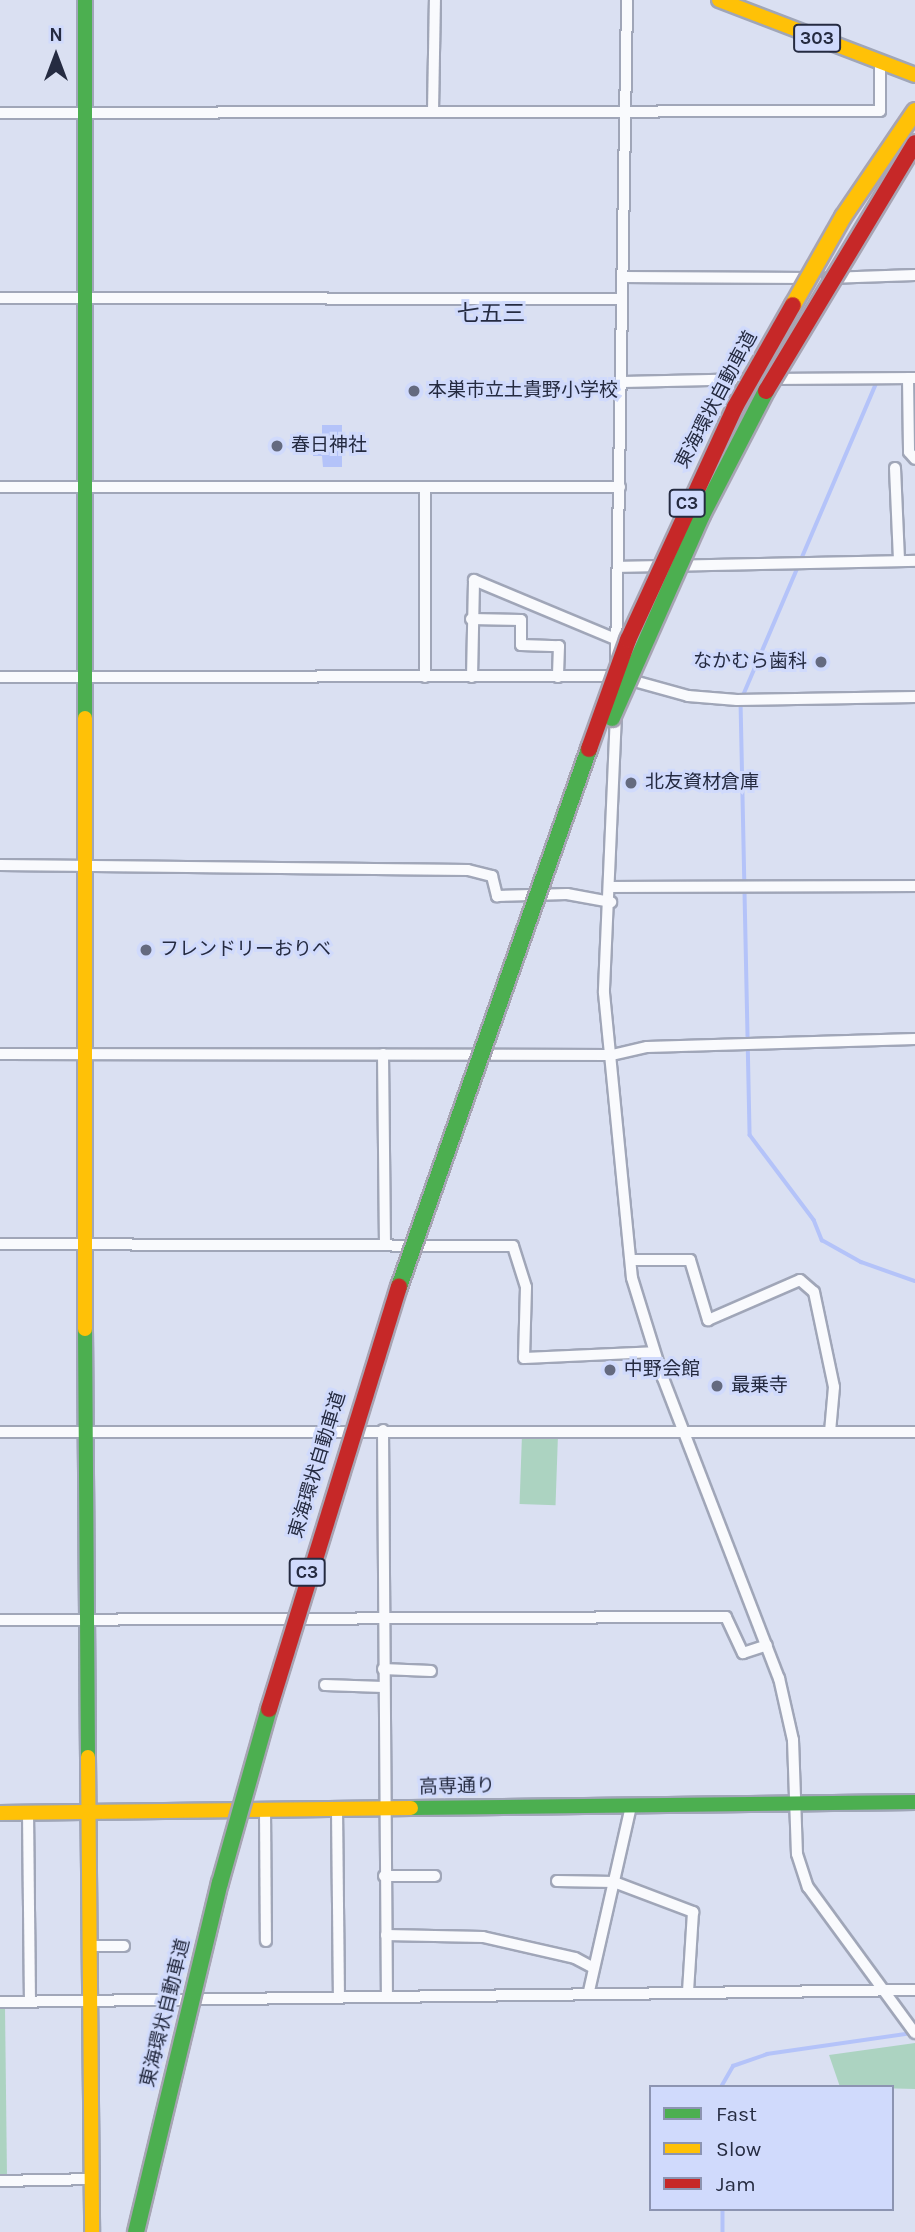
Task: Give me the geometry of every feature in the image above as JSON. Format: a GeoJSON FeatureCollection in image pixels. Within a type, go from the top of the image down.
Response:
{"type":"FeatureCollection","features":[{"type":"Feature","properties":{"kind":"main road"},"geometry":{"type":"LineString","coordinates":[[85,0],[85,1430],[92,2232]]}},
{"type":"Feature","properties":{"kind":"main road","name":"303"},"geometry":{"type":"LineString","coordinates":[[719,0],[915,75]]}},
{"type":"Feature","properties":{"kind":"main road","name":"東海環状自動車道"},"geometry":{"type":"LineString","coordinates":[[136,2232],[220,1883],[312,1556],[417,1230],[628,640],[685,507],[791,304],[915,111]]}},
{"type":"Feature","properties":{"kind":"main road","name":"東海環状自動車道"},"geometry":{"type":"LineString","coordinates":[[527,927],[702,515],[795,335],[915,143]]}},
{"type":"Feature","properties":{"kind":"main road","name":"高専通り"},"geometry":{"type":"LineString","coordinates":[[0,1813],[915,1802]]}},
{"type":"Feature","properties":{"kind":"street"},"geometry":{"type":"LineString","coordinates":[[432,111],[435,0]]}},
{"type":"Feature","properties":{"kind":"street"},"geometry":{"type":"LineString","coordinates":[[627,0],[623,382],[611,902],[604,993],[632,1260],[654,1352],[767,1645],[793,1740],[797,1854],[808,1887],[915,2034]]}},
{"type":"Feature","properties":{"kind":"street"},"geometry":{"type":"LineString","coordinates":[[0,113],[880,111],[880,62]]}},
{"type":"Feature","properties":{"kind":"street"},"geometry":{"type":"LineString","coordinates":[[622,277],[915,275]]}},
{"type":"Feature","properties":{"kind":"street"},"geometry":{"type":"LineString","coordinates":[[0,298],[622,299]]}},
{"type":"Feature","properties":{"kind":"street"},"geometry":{"type":"LineString","coordinates":[[623,382],[912,378],[909,452],[915,459]]}},
{"type":"Feature","properties":{"kind":"street"},"geometry":{"type":"LineString","coordinates":[[895,468],[899,561]]}},
{"type":"Feature","properties":{"kind":"street"},"geometry":{"type":"LineString","coordinates":[[0,487],[620,487]]}},
{"type":"Feature","properties":{"kind":"street"},"geometry":{"type":"LineString","coordinates":[[425,487],[425,677]]}},
{"type":"Feature","properties":{"kind":"street"},"geometry":{"type":"LineString","coordinates":[[618,567],[915,561]]}},
{"type":"Feature","properties":{"kind":"street"},"geometry":{"type":"LineString","coordinates":[[472,677],[471,585],[484,580],[615,639]]}},
{"type":"Feature","properties":{"kind":"street"},"geometry":{"type":"LineString","coordinates":[[471,619],[520,620],[521,645],[559,646],[558,677]]}},
{"type":"Feature","properties":{"kind":"street"},"geometry":{"type":"LineString","coordinates":[[0,677],[616,676],[688,696],[737,700],[915,697]]}},
{"type":"Feature","properties":{"kind":"street"},"geometry":{"type":"LineString","coordinates":[[0,865],[468,870],[492,876],[498,896],[567,894],[611,902]]}},
{"type":"Feature","properties":{"kind":"street"},"geometry":{"type":"LineString","coordinates":[[611,887],[915,886]]}},
{"type":"Feature","properties":{"kind":"street"},"geometry":{"type":"LineString","coordinates":[[0,1054],[612,1055],[647,1047],[915,1038]]}},
{"type":"Feature","properties":{"kind":"street"},"geometry":{"type":"LineString","coordinates":[[383,1054],[385,1244]]}},
{"type":"Feature","properties":{"kind":"street"},"geometry":{"type":"LineString","coordinates":[[0,1244],[513,1245],[526,1287],[524,1358],[654,1352]]}},
{"type":"Feature","properties":{"kind":"street"},"geometry":{"type":"LineString","coordinates":[[632,1260],[690,1260],[708,1320],[800,1280],[814,1292],[834,1387],[830,1432]]}},
{"type":"Feature","properties":{"kind":"street"},"geometry":{"type":"LineString","coordinates":[[0,1432],[682,1429],[915,1432]]}},
{"type":"Feature","properties":{"kind":"street"},"geometry":{"type":"LineString","coordinates":[[383,1430],[383,1808],[387,1996]]}},
{"type":"Feature","properties":{"kind":"street"},"geometry":{"type":"LineString","coordinates":[[0,1620],[726,1617],[743,1653],[767,1645]]}},
{"type":"Feature","properties":{"kind":"street"},"geometry":{"type":"LineString","coordinates":[[383,1669],[431,1671]]}},
{"type":"Feature","properties":{"kind":"street"},"geometry":{"type":"LineString","coordinates":[[325,1685],[383,1687]]}},
{"type":"Feature","properties":{"kind":"street"},"geometry":{"type":"LineString","coordinates":[[589,1991],[631,1805]]}},
{"type":"Feature","properties":{"kind":"street"},"geometry":{"type":"LineString","coordinates":[[337,1809],[339,1997]]}},
{"type":"Feature","properties":{"kind":"street"},"geometry":{"type":"LineString","coordinates":[[265,1810],[266,1941]]}},
{"type":"Feature","properties":{"kind":"street"},"geometry":{"type":"LineString","coordinates":[[28,1812],[30,2001]]}},
{"type":"Feature","properties":{"kind":"street"},"geometry":{"type":"LineString","coordinates":[[384,1876],[435,1876]]}},
{"type":"Feature","properties":{"kind":"street"},"geometry":{"type":"LineString","coordinates":[[557,1881],[614,1882],[693,1912],[688,1992]]}},
{"type":"Feature","properties":{"kind":"street"},"geometry":{"type":"LineString","coordinates":[[386,1935],[483,1937],[575,1958],[594,1968]]}},
{"type":"Feature","properties":{"kind":"street"},"geometry":{"type":"LineString","coordinates":[[88,1946],[124,1946]]}},
{"type":"Feature","properties":{"kind":"street"},"geometry":{"type":"LineString","coordinates":[[0,2002],[589,1991],[915,1990]]}},
{"type":"Feature","properties":{"kind":"street"},"geometry":{"type":"LineString","coordinates":[[0,2180],[92,2179]]}},
{"type":"Feature","properties":{"kind":"green space"},"geometry":{"type":"Polygon","coordinates":[[[522,1434],[558,1435],[556,1505],[520,1504],[522,1434]]]}},
{"type":"Feature","properties":{"kind":"green space"},"geometry":{"type":"Polygon","coordinates":[[[0,2007],[5,2007],[7,2177],[0,2177],[0,2007]]]}},
{"type":"Feature","properties":{"kind":"green space"},"geometry":{"type":"Polygon","coordinates":[[[915,2043],[915,2089],[894,2088],[894,2085],[839,2085],[829,2055],[915,2043]]]}},
{"type":"Feature","properties":{"kind":"water"},"geometry":{"type":"Polygon","coordinates":[[[322,425],[342,425],[342,467],[323,467],[322,456],[313,456],[313,436],[322,435],[322,425]]]}},
{"type":"Feature","properties":{"kind":"waterway"},"geometry":{"type":"LineString","coordinates":[[876,385],[741,701],[750,1135],[814,1220],[822,1240],[861,1262],[915,1281]]}},
{"type":"Feature","properties":{"kind":"waterway"},"geometry":{"type":"LineString","coordinates":[[722,2085],[733,2066],[767,2054],[913,2033]]}},
{"type":"Feature","properties":{"kind":"waterway"},"geometry":{"type":"LineString","coordinates":[[723,2211],[723,2232]]}},
{"type":"Feature","properties":{"kind":"traffic: fast"},"geometry":{"type":"LineString","coordinates":[[85,0],[85,718]]}},
{"type":"Feature","properties":{"kind":"traffic: fast"},"geometry":{"type":"LineString","coordinates":[[612,718],[702,515],[766,391]]}},
{"type":"Feature","properties":{"kind":"traffic: fast"},"geometry":{"type":"LineString","coordinates":[[399,1287],[589,749]]}},
{"type":"Feature","properties":{"kind":"traffic: fast"},"geometry":{"type":"LineString","coordinates":[[85,1329],[88,1757]]}},
{"type":"Feature","properties":{"kind":"traffic: fast"},"geometry":{"type":"LineString","coordinates":[[136,2232],[220,1883],[269,1709]]}},
{"type":"Feature","properties":{"kind":"traffic: fast"},"geometry":{"type":"LineString","coordinates":[[411,1808],[915,1802]]}},
{"type":"Feature","properties":{"kind":"traffic: slow"},"geometry":{"type":"LineString","coordinates":[[719,0],[915,75]]}},
{"type":"Feature","properties":{"kind":"traffic: slow"},"geometry":{"type":"LineString","coordinates":[[793,305],[843,217],[915,111]]}},
{"type":"Feature","properties":{"kind":"traffic: slow"},"geometry":{"type":"LineString","coordinates":[[85,718],[85,1329]]}},
{"type":"Feature","properties":{"kind":"traffic: slow"},"geometry":{"type":"LineString","coordinates":[[88,1757],[92,2232]]}},
{"type":"Feature","properties":{"kind":"traffic: slow"},"geometry":{"type":"LineString","coordinates":[[0,1813],[411,1808]]}},
{"type":"Feature","properties":{"kind":"traffic: jam"},"geometry":{"type":"LineString","coordinates":[[766,391],[915,143]]}},
{"type":"Feature","properties":{"kind":"traffic: jam"},"geometry":{"type":"LineString","coordinates":[[589,749],[628,640],[735,407],[793,305]]}},
{"type":"Feature","properties":{"kind":"traffic: jam"},"geometry":{"type":"LineString","coordinates":[[269,1709],[399,1287]]}},
{"type":"Feature","properties":{"kind":"place","name":"本巣市立土貴野小学校"},"geometry":{"type":"Point","coordinates":[414,391]}},
{"type":"Feature","properties":{"kind":"place","name":"春日神社"},"geometry":{"type":"Point","coordinates":[277,446]}},
{"type":"Feature","properties":{"kind":"place","name":"なかむら歯科"},"geometry":{"type":"Point","coordinates":[821,662]}},
{"type":"Feature","properties":{"kind":"place","name":"北友資材倉庫"},"geometry":{"type":"Point","coordinates":[631,783]}},
{"type":"Feature","properties":{"kind":"place","name":"フレンドリーおりべ"},"geometry":{"type":"Point","coordinates":[146,950]}},
{"type":"Feature","properties":{"kind":"place","name":"中野会館"},"geometry":{"type":"Point","coordinates":[610,1370]}},
{"type":"Feature","properties":{"kind":"place","name":"最乗寺"},"geometry":{"type":"Point","coordinates":[717,1386]}},
{"type":"Feature","properties":{"kind":"district","name":"七五三"},"geometry":{"type":"Point","coordinates":[491,314]}}]}
